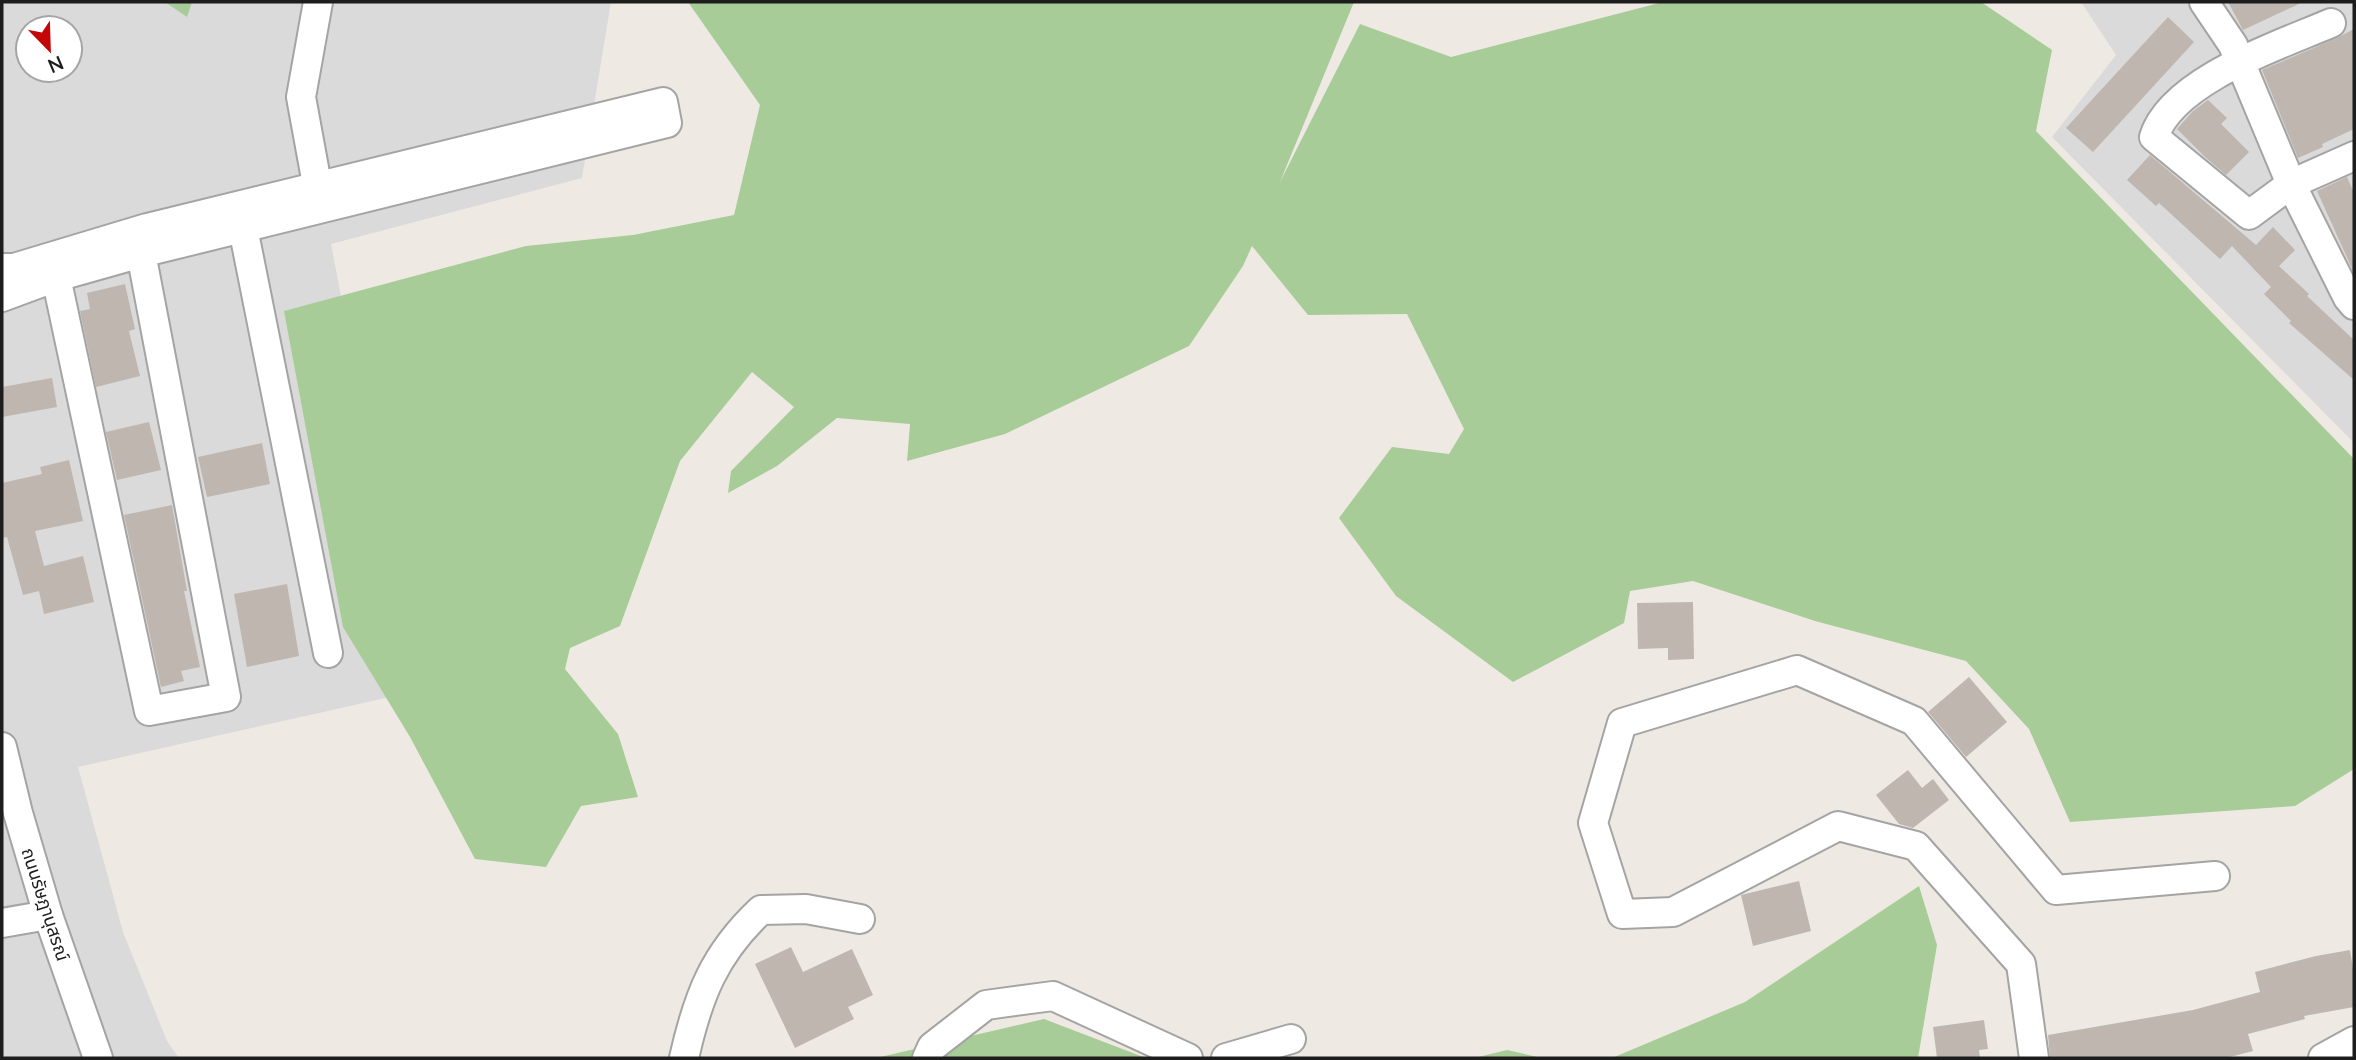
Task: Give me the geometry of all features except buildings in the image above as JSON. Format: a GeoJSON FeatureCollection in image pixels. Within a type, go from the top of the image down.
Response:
{"type":"FeatureCollection","features":[{"type":"Feature","properties":{"kind":"street"},"geometry":{"type":"LineString","coordinates":[[318,2],[302,97],[319,198]]}},
{"type":"Feature","properties":{"kind":"street"},"geometry":{"type":"LineString","coordinates":[[2204,2],[2233,46],[2291,184],[2354,305]]}},
{"type":"Feature","properties":{"kind":"street"},"geometry":{"type":"LineString","coordinates":[[2330,23],[2239,63],[2189,92],[2157,126],[2154,137],[2249,215],[2291,184],[2354,156]]}},
{"type":"Feature","properties":{"kind":"street"},"geometry":{"type":"LineString","coordinates":[[2,268],[14,268],[148,229],[319,198],[667,123],[663,102],[319,198],[243,228],[56,276],[2,297]]}},
{"type":"Feature","properties":{"kind":"street"},"geometry":{"type":"LineString","coordinates":[[243,228],[328,653]]}},
{"type":"Feature","properties":{"kind":"street"},"geometry":{"type":"LineString","coordinates":[[56,276],[149,711],[226,697],[141,253]]}},
{"type":"Feature","properties":{"kind":"street"},"geometry":{"type":"LineString","coordinates":[[2034,1058],[2021,964],[1916,846],[1838,826],[1672,912],[1622,914],[1593,823],[1622,723],[1797,670],[1914,721],[2056,890],[2215,876]]}},
{"type":"Feature","properties":{"kind":"street","name":"ถนนรัษฎานุสรณ์"},"geometry":{"type":"LineString","coordinates":[[2,747],[10,815],[98,1058]]}},
{"type":"Feature","properties":{"kind":"street"},"geometry":{"type":"LineString","coordinates":[[684,1058],[694,1013],[715,967],[738,932],[761,910],[806,909],[860,919]]}},
{"type":"Feature","properties":{"kind":"street"},"geometry":{"type":"LineString","coordinates":[[2,923],[48,915]]}},
{"type":"Feature","properties":{"kind":"street"},"geometry":{"type":"LineString","coordinates":[[927,1058],[932,1047],[986,1005],[1053,996],[1188,1058]]}},
{"type":"Feature","properties":{"kind":"street"},"geometry":{"type":"LineString","coordinates":[[1226,1058],[1291,1040]]}},
{"type":"Feature","properties":{"kind":"street"},"geometry":{"type":"LineString","coordinates":[[2323,1058],[2354,1041]]}},
{"type":"Feature","properties":{"kind":"shaded area"},"geometry":{"type":"Polygon","coordinates":[[[2,2],[611,2],[582,178],[331,244],[417,691],[78,767],[123,932],[167,1041],[179,1058],[2,1058],[2,2]]]}},
{"type":"Feature","properties":{"kind":"shaded area"},"geometry":{"type":"Polygon","coordinates":[[[2081,2],[2354,2],[2354,443],[2052,137],[2116,55],[2081,2]]]}},
{"type":"Feature","properties":{"kind":"green space"},"geometry":{"type":"Polygon","coordinates":[[[165,2],[192,2],[187,17],[165,2]]]}},
{"type":"Feature","properties":{"kind":"green space"},"geometry":{"type":"Polygon","coordinates":[[[688,2],[1354,2],[1280,182],[1360,24],[1451,57],[1663,2],[1981,2],[2052,50],[2036,131],[2354,459],[2354,769],[2295,806],[2070,822],[2029,729],[1966,661],[1815,621],[1693,581],[1630,591],[1624,623],[1513,682],[1396,596],[1339,518],[1392,447],[1449,454],[1464,429],[1407,314],[1308,315],[1252,246],[1243,266],[1189,346],[1005,434],[907,461],[910,424],[837,418],[777,466],[728,493],[731,471],[794,407],[752,372],[680,461],[620,626],[570,648],[565,669],[618,734],[638,797],[581,806],[546,867],[475,859],[410,737],[343,627],[284,311],[526,246],[633,235],[734,215],[760,105],[688,2]]]}},
{"type":"Feature","properties":{"kind":"green space"},"geometry":{"type":"Polygon","coordinates":[[[1919,886],[1937,945],[1918,1058],[1612,1058],[1745,1002],[1919,886]]]}},
{"type":"Feature","properties":{"kind":"green space"},"geometry":{"type":"Polygon","coordinates":[[[1044,1019],[1146,1058],[876,1058],[1044,1019]]]}},
{"type":"Feature","properties":{"kind":"green space"},"geometry":{"type":"Polygon","coordinates":[[[1507,1050],[1542,1058],[1474,1058],[1507,1050]]]}}]}
